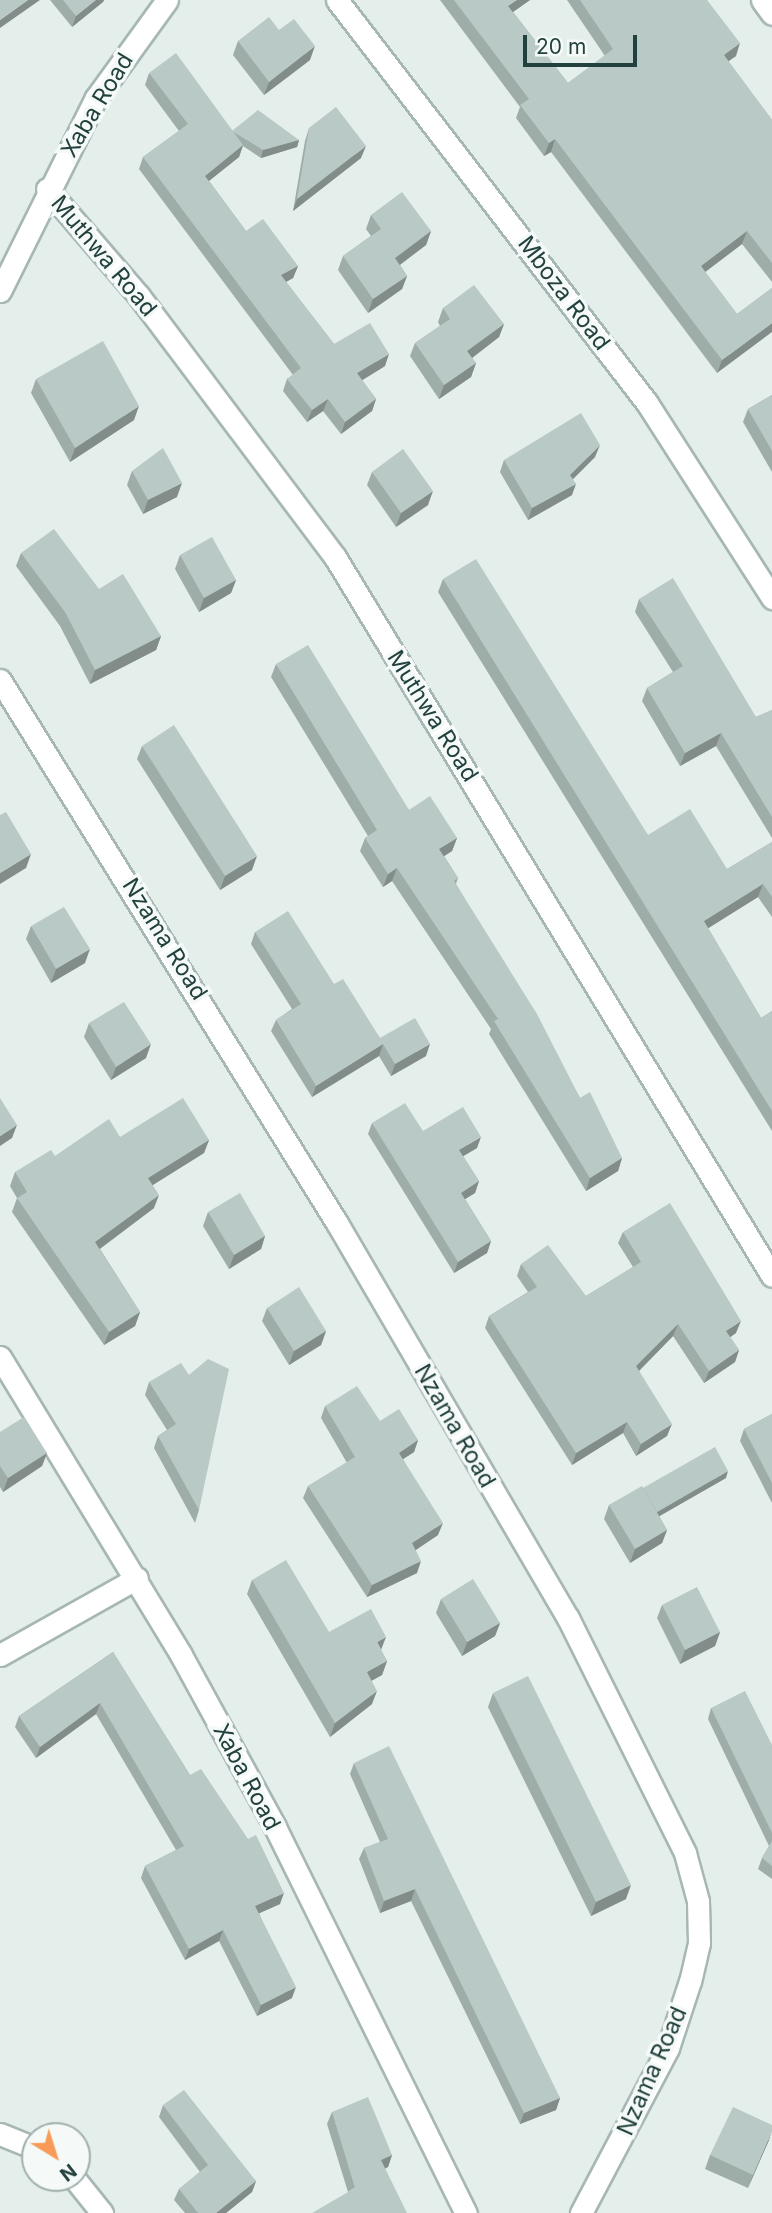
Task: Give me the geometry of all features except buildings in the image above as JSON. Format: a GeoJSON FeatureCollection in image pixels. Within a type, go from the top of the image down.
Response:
{"type":"FeatureCollection","features":[{"type":"Feature","properties":{"kind":"street","name":"Xaba Road"},"geometry":{"type":"LineString","coordinates":[[0,291],[47,189],[96,98],[167,0]]}},
{"type":"Feature","properties":{"kind":"street","name":"Mboza Road"},"geometry":{"type":"LineString","coordinates":[[337,0],[647,403],[772,598]]}},
{"type":"Feature","properties":{"kind":"street"},"geometry":{"type":"LineString","coordinates":[[762,0],[772,14]]}},
{"type":"Feature","properties":{"kind":"street","name":"Muthwa Road"},"geometry":{"type":"LineString","coordinates":[[47,189],[187,356],[335,557],[772,1276]]}},
{"type":"Feature","properties":{"kind":"street","name":"Nzama Road"},"geometry":{"type":"LineString","coordinates":[[0,680],[174,952],[393,1318],[568,1618],[685,1853],[698,1901],[699,1943],[690,1981],[662,2059],[581,2213]]}},
{"type":"Feature","properties":{"kind":"street","name":"Xaba Road"},"geometry":{"type":"LineString","coordinates":[[0,1356],[136,1578],[275,1827],[466,2213]]}},
{"type":"Feature","properties":{"kind":"street"},"geometry":{"type":"LineString","coordinates":[[0,1655],[136,1578]]}},
{"type":"Feature","properties":{"kind":"street"},"geometry":{"type":"LineString","coordinates":[[0,2134],[21,2142]]}},
{"type":"Feature","properties":{"kind":"street"},"geometry":{"type":"LineString","coordinates":[[85,2192],[102,2213]]}}]}
